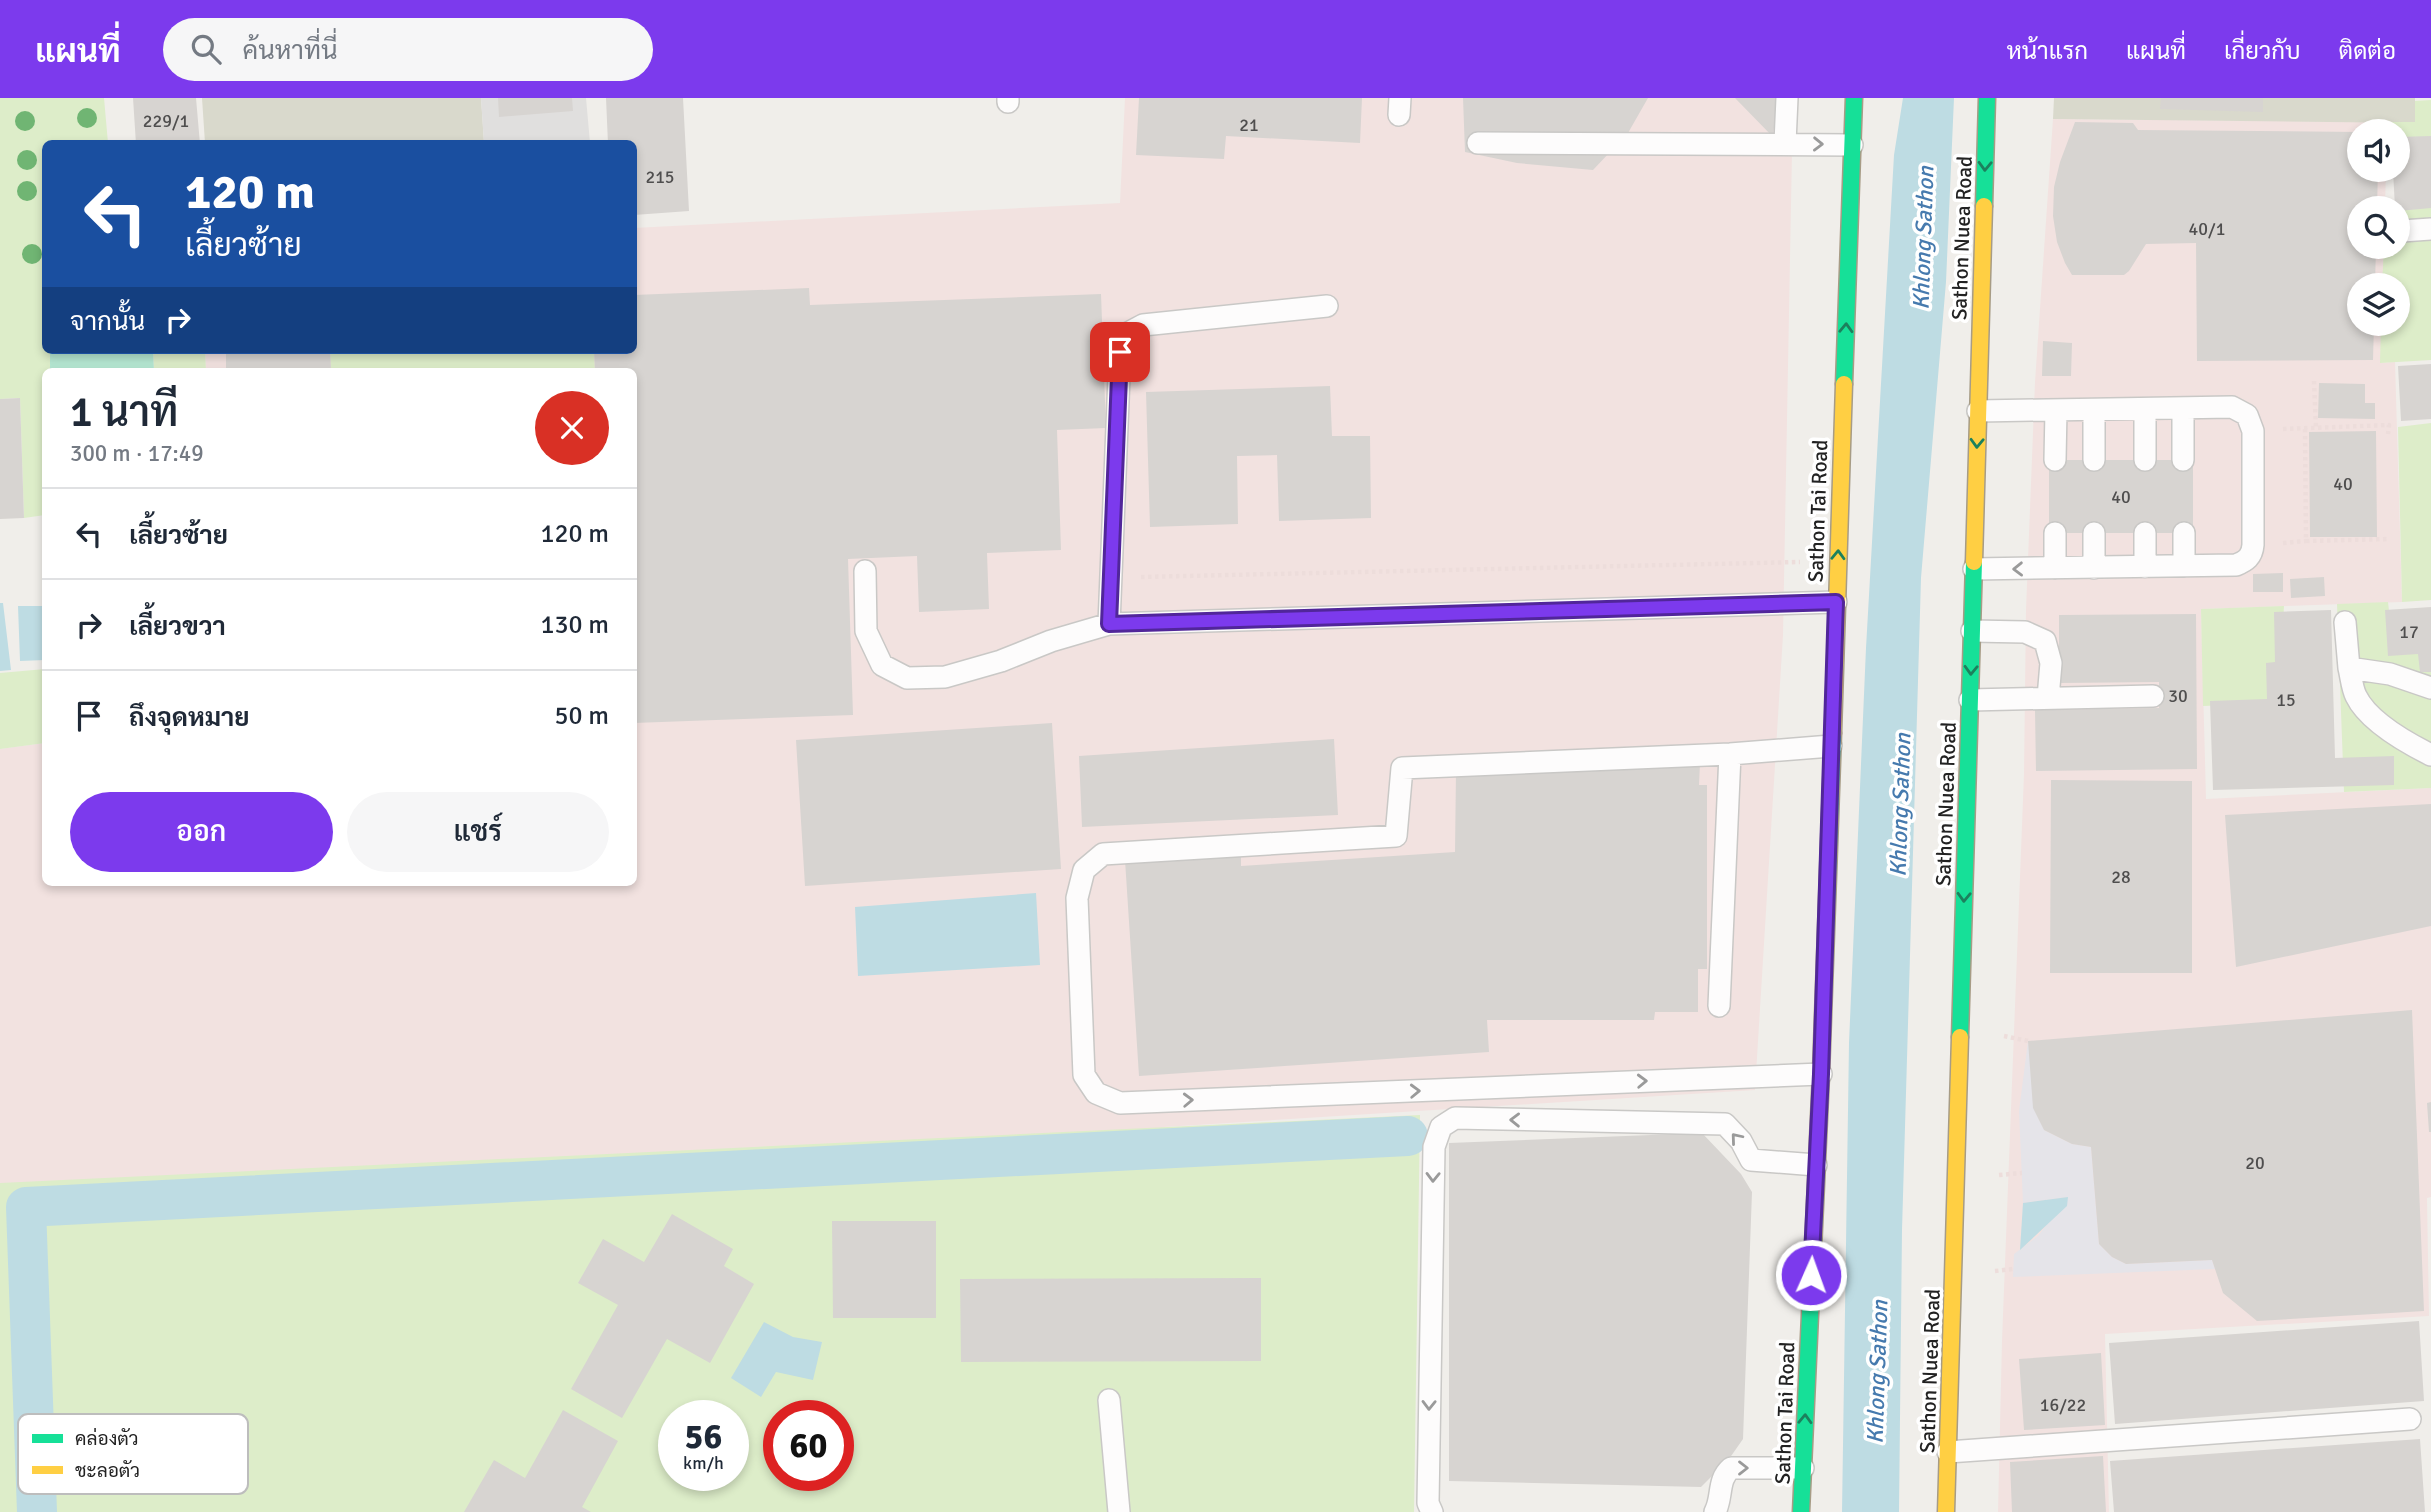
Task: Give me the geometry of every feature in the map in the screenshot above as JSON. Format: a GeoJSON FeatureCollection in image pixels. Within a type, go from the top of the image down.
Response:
{"type":"FeatureCollection","features":[{"type":"Feature","properties":{"kind":"main road","name":"Sathon Tai Road"},"geometry":{"type":"LineString","coordinates":[[1801,1512],[1821,1074],[1854,98]]}},
{"type":"Feature","properties":{"kind":"main road","name":"Sathon Nuea Road"},"geometry":{"type":"LineString","coordinates":[[1946,1512],[1987,98]]}},
{"type":"Feature","properties":{"kind":"lane"},"geometry":{"type":"LineString","coordinates":[[1784,143],[1787,98]]}},
{"type":"Feature","properties":{"kind":"lane"},"geometry":{"type":"LineString","coordinates":[[1478,144],[1852,145]]}},
{"type":"Feature","properties":{"kind":"lane"},"geometry":{"type":"LineString","coordinates":[[2410,230],[2431,229]]}},
{"type":"Feature","properties":{"kind":"lane"},"geometry":{"type":"LineString","coordinates":[[1109,624],[1120,352],[1128,333],[1143,325],[1327,306]]}},
{"type":"Feature","properties":{"kind":"lane"},"geometry":{"type":"LineString","coordinates":[[1974,569],[2236,565],[2246,561],[2252,552],[2253,431],[2246,415],[2232,407],[1978,411]]}},
{"type":"Feature","properties":{"kind":"lane"},"geometry":{"type":"LineString","coordinates":[[2183,408],[2183,460]]}},
{"type":"Feature","properties":{"kind":"lane"},"geometry":{"type":"LineString","coordinates":[[2145,409],[2145,460]]}},
{"type":"Feature","properties":{"kind":"lane"},"geometry":{"type":"LineString","coordinates":[[2055,460],[2056,410]]}},
{"type":"Feature","properties":{"kind":"lane"},"geometry":{"type":"LineString","coordinates":[[2094,410],[2094,460]]}},
{"type":"Feature","properties":{"kind":"lane"},"geometry":{"type":"LineString","coordinates":[[2054,568],[2055,533]]}},
{"type":"Feature","properties":{"kind":"lane"},"geometry":{"type":"LineString","coordinates":[[2094,533],[2094,568]]}},
{"type":"Feature","properties":{"kind":"lane"},"geometry":{"type":"LineString","coordinates":[[2145,533],[2145,567]]}},
{"type":"Feature","properties":{"kind":"lane"},"geometry":{"type":"LineString","coordinates":[[2184,533],[2184,566]]}},
{"type":"Feature","properties":{"kind":"lane"},"geometry":{"type":"LineString","coordinates":[[865,571],[866,631],[882,665],[907,678],[944,677],[1001,661],[1051,641],[1109,624],[1836,602]]}},
{"type":"Feature","properties":{"kind":"lane"},"geometry":{"type":"LineString","coordinates":[[2345,622],[2349,668],[2356,696],[2398,738],[2431,755]]}},
{"type":"Feature","properties":{"kind":"lane"},"geometry":{"type":"LineString","coordinates":[[1972,631],[2025,632],[2045,641],[2051,663],[2048,698]]}},
{"type":"Feature","properties":{"kind":"lane"},"geometry":{"type":"LineString","coordinates":[[2349,668],[2390,674],[2431,688]]}},
{"type":"Feature","properties":{"kind":"lane"},"geometry":{"type":"LineString","coordinates":[[1970,700],[2153,696]]}},
{"type":"Feature","properties":{"kind":"lane"},"geometry":{"type":"LineString","coordinates":[[1821,1074],[1119,1103],[1096,1093],[1084,1075],[1077,898],[1084,870],[1103,854],[1396,835],[1402,768],[1730,754],[1831,746]]}},
{"type":"Feature","properties":{"kind":"lane"},"geometry":{"type":"LineString","coordinates":[[1719,1006],[1730,754]]}},
{"type":"Feature","properties":{"kind":"lane"},"geometry":{"type":"LineString","coordinates":[[1432,1512],[1428,1503],[1433,1161],[1434,1147],[1441,1127],[1455,1118],[1725,1125],[1741,1141],[1751,1160],[1816,1165]]}},
{"type":"Feature","properties":{"kind":"lane"},"geometry":{"type":"LineString","coordinates":[[1109,1400],[1119,1512]]}},
{"type":"Feature","properties":{"kind":"lane"},"geometry":{"type":"LineString","coordinates":[[1948,1452],[2410,1419]]}},
{"type":"Feature","properties":{"kind":"lane"},"geometry":{"type":"LineString","coordinates":[[1715,1512],[1721,1479],[1731,1468],[1803,1468]]}},
{"type":"Feature","properties":{"kind":"path"},"geometry":{"type":"LineString","coordinates":[[2314,381],[2316,428]]}},
{"type":"Feature","properties":{"kind":"path"},"geometry":{"type":"LineString","coordinates":[[2253,431],[2389,425],[2388,434]]}},
{"type":"Feature","properties":{"kind":"path"},"geometry":{"type":"LineString","coordinates":[[2305,429],[2306,541],[2390,539]]}},
{"type":"Feature","properties":{"kind":"path"},"geometry":{"type":"LineString","coordinates":[[1112,578],[1838,561]]}},
{"type":"Feature","properties":{"kind":"path"},"geometry":{"type":"LineString","coordinates":[[2004,1036],[2028,1041]]}},
{"type":"Feature","properties":{"kind":"path"},"geometry":{"type":"LineString","coordinates":[[1999,1175],[2022,1173]]}},
{"type":"Feature","properties":{"kind":"path"},"geometry":{"type":"LineString","coordinates":[[1995,1271],[2013,1269]]}},
{"type":"Feature","properties":{"kind":"shaded area"},"geometry":{"type":"Polygon","coordinates":[[[202,98],[481,98],[484,140],[205,140],[202,98]]]}},
{"type":"Feature","properties":{"kind":"shaded area"},"geometry":{"type":"Polygon","coordinates":[[[481,98],[586,98],[590,140],[484,140],[481,98]]]}},
{"type":"Feature","properties":{"kind":"shaded area"},"geometry":{"type":"Polygon","coordinates":[[[1125,98],[1793,98],[1783,635],[1755,1090],[1164,1127],[1414,1512],[8,1512],[0,1270],[0,749],[42,743],[42,886],[637,886],[637,368],[206,368],[205,354],[637,354],[637,228],[1120,203],[1125,98]]]}},
{"type":"Feature","properties":{"kind":"shaded area"},"geometry":{"type":"Polygon","coordinates":[[[2054,98],[2415,98],[2415,123],[2410,123],[2410,119],[2347,119],[2347,122],[2053,119],[2054,98]]]}},
{"type":"Feature","properties":{"kind":"shaded area"},"geometry":{"type":"Polygon","coordinates":[[[2053,119],[2347,122],[2347,182],[2386,182],[2385,196],[2347,196],[2347,259],[2384,259],[2383,273],[2347,273],[2347,336],[2382,336],[2381,363],[2395,362],[2402,602],[2201,609],[2206,799],[2431,788],[2431,1197],[2427,1198],[2429,1316],[2105,1334],[2109,1512],[1998,1512],[2035,382],[2053,119]]]}},
{"type":"Feature","properties":{"kind":"shaded area"},"geometry":{"type":"Polygon","coordinates":[[[2028,1041],[2044,1130],[2072,1144],[2091,1147],[2099,1244],[2112,1257],[2126,1264],[2212,1260],[2215,1269],[2013,1277],[2014,1254],[2038,1236],[2068,1197],[2023,1203],[2019,1111],[2028,1041]]]}},
{"type":"Feature","properties":{"kind":"green space"},"geometry":{"type":"Polygon","coordinates":[[[0,98],[104,98],[108,140],[42,140],[42,354],[50,354],[50,368],[42,368],[42,515],[24,518],[20,398],[0,399],[0,98]]]}},
{"type":"Feature","properties":{"kind":"green space"},"geometry":{"type":"Polygon","coordinates":[[[2431,100],[2431,139],[2410,140],[2410,122],[2415,122],[2415,101],[2431,100]]]}},
{"type":"Feature","properties":{"kind":"green space"},"geometry":{"type":"Polygon","coordinates":[[[2431,202],[2431,219],[2410,221],[2410,204],[2431,202]]]}},
{"type":"Feature","properties":{"kind":"green space"},"geometry":{"type":"Polygon","coordinates":[[[2410,238],[2431,238],[2431,360],[2380,363],[2381,336],[2410,336],[2410,273],[2383,273],[2383,259],[2410,259],[2410,238]]]}},
{"type":"Feature","properties":{"kind":"green space"},"geometry":{"type":"Polygon","coordinates":[[[50,354],[153,354],[154,368],[50,368],[50,354]]]}},
{"type":"Feature","properties":{"kind":"green space"},"geometry":{"type":"Polygon","coordinates":[[[153,354],[205,354],[206,368],[154,368],[153,354]]]}},
{"type":"Feature","properties":{"kind":"green space"},"geometry":{"type":"Polygon","coordinates":[[[330,354],[594,354],[595,368],[331,368],[330,354]]]}},
{"type":"Feature","properties":{"kind":"green space"},"geometry":{"type":"Polygon","coordinates":[[[2431,423],[2431,600],[2402,602],[2398,427],[2431,423]]]}},
{"type":"Feature","properties":{"kind":"green space"},"geometry":{"type":"Polygon","coordinates":[[[2388,602],[2393,647],[2418,649],[2431,662],[2431,788],[2344,792],[2337,604],[2388,602]]]}},
{"type":"Feature","properties":{"kind":"green space"},"geometry":{"type":"Polygon","coordinates":[[[2284,606],[2278,703],[2203,706],[2201,609],[2284,606]]]}},
{"type":"Feature","properties":{"kind":"green space"},"geometry":{"type":"Polygon","coordinates":[[[42,669],[42,743],[0,749],[0,673],[42,669]]]}},
{"type":"Feature","properties":{"kind":"green space"},"geometry":{"type":"Polygon","coordinates":[[[1420,1115],[1414,1512],[0,1512],[0,1183],[1420,1115]]]}},
{"type":"Feature","properties":{"kind":"water","name":"Khlong Sathon"},"geometry":{"type":"Polygon","coordinates":[[[1903,98],[1954,98],[1946,282],[1921,578],[1902,1230],[1899,1512],[1842,1512],[1849,1043],[1866,648],[1894,155],[1903,98]]]}},
{"type":"Feature","properties":{"kind":"water"},"geometry":{"type":"Polygon","coordinates":[[[0,603],[3,603],[11,670],[0,671],[0,603]]]}},
{"type":"Feature","properties":{"kind":"water"},"geometry":{"type":"Polygon","coordinates":[[[18,606],[42,606],[42,660],[20,661],[18,606]]]}},
{"type":"Feature","properties":{"kind":"water"},"geometry":{"type":"Polygon","coordinates":[[[1036,893],[1040,965],[858,976],[855,907],[1036,893]]]}},
{"type":"Feature","properties":{"kind":"water"},"geometry":{"type":"Polygon","coordinates":[[[2068,1197],[2067,1206],[2020,1250],[2023,1203],[2068,1197]]]}},
{"type":"Feature","properties":{"kind":"water"},"geometry":{"type":"Polygon","coordinates":[[[764,1322],[793,1337],[822,1342],[813,1380],[776,1372],[761,1397],[731,1378],[764,1322]]]}},
{"type":"Feature","properties":{"kind":"building"},"geometry":{"type":"Polygon","coordinates":[[[133,98],[196,98],[200,140],[136,140],[133,98]]]}},
{"type":"Feature","properties":{"kind":"building"},"geometry":{"type":"Polygon","coordinates":[[[498,98],[572,98],[573,111],[499,117],[498,98]]]}},
{"type":"Feature","properties":{"kind":"building"},"geometry":{"type":"Polygon","coordinates":[[[606,98],[683,98],[689,211],[637,215],[637,140],[608,140],[606,98]]]}},
{"type":"Feature","properties":{"kind":"building"},"geometry":{"type":"Polygon","coordinates":[[[1139,98],[1362,98],[1360,143],[1226,136],[1224,159],[1136,155],[1139,98]]]}},
{"type":"Feature","properties":{"kind":"building"},"geometry":{"type":"Polygon","coordinates":[[[1463,98],[1648,98],[1628,133],[1593,170],[1517,163],[1465,152],[1463,98]]]}},
{"type":"Feature","properties":{"kind":"building"},"geometry":{"type":"Polygon","coordinates":[[[1735,98],[1777,98],[1773,137],[1735,98]]]}},
{"type":"Feature","properties":{"kind":"building"},"geometry":{"type":"Polygon","coordinates":[[[2161,98],[2263,98],[2263,112],[2160,109],[2161,98]]]}},
{"type":"Feature","properties":{"kind":"building"},"geometry":{"type":"Polygon","coordinates":[[[2075,122],[2133,123],[2138,130],[2347,132],[2347,182],[2378,182],[2377,196],[2347,196],[2347,259],[2376,259],[2375,273],[2347,273],[2347,336],[2374,336],[2373,360],[2197,361],[2196,243],[2146,244],[2124,275],[2072,275],[2057,242],[2053,216],[2054,187],[2075,122]]]}},
{"type":"Feature","properties":{"kind":"building"},"geometry":{"type":"Polygon","coordinates":[[[2431,136],[2431,208],[2410,210],[2410,196],[2394,196],[2394,182],[2410,182],[2410,137],[2431,136]]]}},
{"type":"Feature","properties":{"kind":"building"},"geometry":{"type":"Polygon","coordinates":[[[809,288],[810,305],[1101,294],[1106,428],[1057,430],[1061,550],[987,553],[989,609],[919,612],[917,556],[848,559],[853,715],[637,723],[637,368],[595,368],[594,354],[637,354],[637,295],[809,288]]]}},
{"type":"Feature","properties":{"kind":"building"},"geometry":{"type":"Polygon","coordinates":[[[2043,341],[2072,343],[2071,376],[2042,376],[2043,341]]]}},
{"type":"Feature","properties":{"kind":"building"},"geometry":{"type":"Polygon","coordinates":[[[226,354],[330,354],[331,368],[226,368],[226,354]]]}},
{"type":"Feature","properties":{"kind":"building"},"geometry":{"type":"Polygon","coordinates":[[[2431,364],[2431,419],[2401,421],[2398,366],[2431,364]]]}},
{"type":"Feature","properties":{"kind":"building"},"geometry":{"type":"Polygon","coordinates":[[[2319,383],[2365,384],[2365,403],[2375,403],[2375,419],[2318,418],[2319,383]]]}},
{"type":"Feature","properties":{"kind":"building"},"geometry":{"type":"Polygon","coordinates":[[[1330,386],[1332,436],[1370,436],[1371,518],[1279,521],[1277,455],[1237,456],[1238,524],[1150,527],[1146,392],[1330,386]]]}},
{"type":"Feature","properties":{"kind":"building"},"geometry":{"type":"Polygon","coordinates":[[[20,398],[24,518],[0,519],[0,399],[20,398]]]}},
{"type":"Feature","properties":{"kind":"building"},"geometry":{"type":"Polygon","coordinates":[[[2376,431],[2377,537],[2310,537],[2309,432],[2376,431]]]}},
{"type":"Feature","properties":{"kind":"building"},"geometry":{"type":"Polygon","coordinates":[[[2049,460],[2193,460],[2193,533],[2049,533],[2049,460]]]}},
{"type":"Feature","properties":{"kind":"building"},"geometry":{"type":"Polygon","coordinates":[[[2283,573],[2283,592],[2253,592],[2253,574],[2283,573]]]}},
{"type":"Feature","properties":{"kind":"building"},"geometry":{"type":"Polygon","coordinates":[[[2324,577],[2325,596],[2291,598],[2290,579],[2324,577]]]}},
{"type":"Feature","properties":{"kind":"building"},"geometry":{"type":"Polygon","coordinates":[[[2431,607],[2431,672],[2420,672],[2418,654],[2388,656],[2385,610],[2431,607]]]}},
{"type":"Feature","properties":{"kind":"building"},"geometry":{"type":"Polygon","coordinates":[[[2331,610],[2335,758],[2394,756],[2394,785],[2213,790],[2210,701],[2267,699],[2266,663],[2275,662],[2274,612],[2331,610]]]}},
{"type":"Feature","properties":{"kind":"building"},"geometry":{"type":"Polygon","coordinates":[[[2196,614],[2197,769],[2036,771],[2035,710],[2159,708],[2159,682],[2059,683],[2059,615],[2196,614]]]}},
{"type":"Feature","properties":{"kind":"building"},"geometry":{"type":"Polygon","coordinates":[[[1052,723],[1061,869],[805,886],[796,740],[1052,723]]]}},
{"type":"Feature","properties":{"kind":"building"},"geometry":{"type":"Polygon","coordinates":[[[1334,739],[1338,815],[1082,827],[1079,756],[1334,739]]]}},
{"type":"Feature","properties":{"kind":"building"},"geometry":{"type":"Polygon","coordinates":[[[1700,763],[1699,785],[1707,785],[1707,969],[1698,969],[1698,1012],[1655,1012],[1654,1020],[1487,1020],[1489,1052],[1139,1076],[1125,860],[1241,852],[1241,866],[1455,852],[1456,771],[1700,763]]]}},
{"type":"Feature","properties":{"kind":"building"},"geometry":{"type":"Polygon","coordinates":[[[2051,780],[2192,781],[2192,973],[2050,973],[2051,780]]]}},
{"type":"Feature","properties":{"kind":"building"},"geometry":{"type":"Polygon","coordinates":[[[2431,804],[2431,926],[2236,967],[2225,815],[2431,804]]]}},
{"type":"Feature","properties":{"kind":"building"},"geometry":{"type":"Polygon","coordinates":[[[2412,1010],[2424,1311],[2257,1321],[2223,1293],[2212,1260],[2126,1264],[2112,1257],[2099,1244],[2091,1147],[2072,1144],[2044,1130],[2033,1108],[2028,1041],[2412,1010]]]}},
{"type":"Feature","properties":{"kind":"building"},"geometry":{"type":"Polygon","coordinates":[[[2431,1102],[2431,1132],[2429,1132],[2427,1103],[2431,1102]]]}},
{"type":"Feature","properties":{"kind":"building"},"geometry":{"type":"Polygon","coordinates":[[[1702,1133],[1741,1174],[1752,1192],[1743,1439],[1729,1459],[1701,1487],[1449,1481],[1449,1143],[1702,1133]]]}},
{"type":"Feature","properties":{"kind":"building"},"geometry":{"type":"Polygon","coordinates":[[[672,1214],[733,1249],[724,1266],[754,1284],[710,1363],[667,1339],[622,1418],[571,1389],[618,1305],[578,1283],[603,1239],[644,1262],[672,1214]]]}},
{"type":"Feature","properties":{"kind":"building"},"geometry":{"type":"Polygon","coordinates":[[[832,1221],[936,1221],[936,1318],[833,1318],[832,1221]]]}},
{"type":"Feature","properties":{"kind":"building"},"geometry":{"type":"Polygon","coordinates":[[[1261,1278],[1261,1361],[961,1362],[960,1279],[1261,1278]]]}},
{"type":"Feature","properties":{"kind":"building"},"geometry":{"type":"Polygon","coordinates":[[[2419,1321],[2424,1401],[2115,1424],[2109,1343],[2419,1321]]]}},
{"type":"Feature","properties":{"kind":"building"},"geometry":{"type":"Polygon","coordinates":[[[2101,1353],[2105,1425],[2024,1430],[2019,1359],[2101,1353]]]}},
{"type":"Feature","properties":{"kind":"building"},"geometry":{"type":"Polygon","coordinates":[[[563,1410],[618,1441],[582,1507],[591,1512],[464,1512],[494,1460],[525,1478],[563,1410]]]}},
{"type":"Feature","properties":{"kind":"building"},"geometry":{"type":"Polygon","coordinates":[[[2420,1439],[2425,1512],[2114,1512],[2110,1461],[2420,1439]]]}},
{"type":"Feature","properties":{"kind":"building"},"geometry":{"type":"Polygon","coordinates":[[[2103,1456],[2106,1512],[2012,1512],[2010,1462],[2103,1456]]]}},
{"type":"Feature","properties":{"kind":"waterway"},"geometry":{"type":"LineString","coordinates":[[33,1414],[26,1207],[1408,1136]]}},
{"type":"Feature","properties":{"kind":"waterway"},"geometry":{"type":"LineString","coordinates":[[36,1494],[37,1512]]}},
{"type":"Feature","properties":{"kind":"traffic: fast"},"geometry":{"type":"LineString","coordinates":[[1844,384],[1854,98]]}},
{"type":"Feature","properties":{"kind":"traffic: fast"},"geometry":{"type":"LineString","coordinates":[[1984,206],[1987,98]]}},
{"type":"Feature","properties":{"kind":"traffic: fast"},"geometry":{"type":"LineString","coordinates":[[1960,1037],[1974,562]]}},
{"type":"Feature","properties":{"kind":"traffic: fast"},"geometry":{"type":"LineString","coordinates":[[1801,1512],[1833,733]]}},
{"type":"Feature","properties":{"kind":"traffic: slow"},"geometry":{"type":"LineString","coordinates":[[1974,562],[1984,206]]}},
{"type":"Feature","properties":{"kind":"traffic: slow"},"geometry":{"type":"LineString","coordinates":[[1833,733],[1844,384]]}},
{"type":"Feature","properties":{"kind":"traffic: slow"},"geometry":{"type":"LineString","coordinates":[[1946,1512],[1960,1037]]}},
{"type":"Feature","properties":{"kind":"route"},"geometry":{"type":"LineString","coordinates":[[1120,352],[1109,624],[1836,602],[1821,1074],[1811,1275]]}}]}
